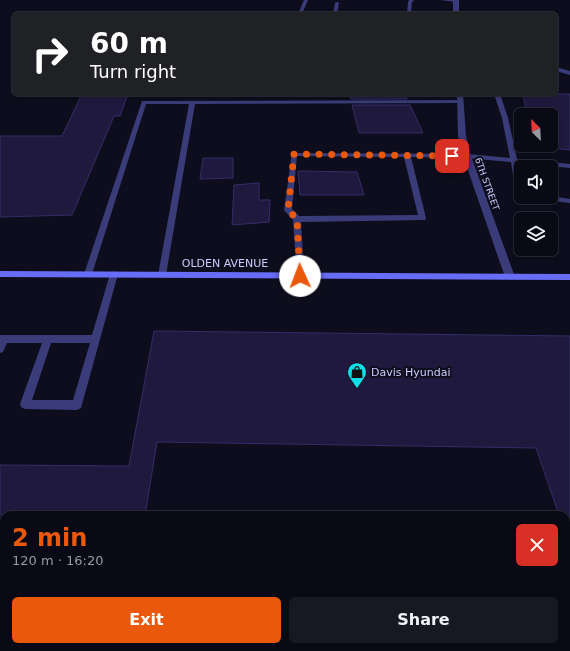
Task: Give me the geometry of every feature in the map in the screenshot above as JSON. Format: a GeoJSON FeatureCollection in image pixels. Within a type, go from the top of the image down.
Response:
{"type":"FeatureCollection","features":[{"type":"Feature","properties":{"kind":"main road","name":"OLDEN AVENUE"},"geometry":{"type":"LineString","coordinates":[[0,274],[570,278]]}},
{"type":"Feature","properties":{"kind":"street"},"geometry":{"type":"LineString","coordinates":[[456,1],[456,12]]}},
{"type":"Feature","properties":{"kind":"street","name":"6TH STREET"},"geometry":{"type":"LineString","coordinates":[[460,98],[462,136],[467,156],[510,277]]}},
{"type":"Feature","properties":{"kind":"lane"},"geometry":{"type":"LineString","coordinates":[[301,12],[306,0]]}},
{"type":"Feature","properties":{"kind":"lane"},"geometry":{"type":"LineString","coordinates":[[409,12],[410,2],[412,0]]}},
{"type":"Feature","properties":{"kind":"lane"},"geometry":{"type":"LineString","coordinates":[[442,0],[456,1]]}},
{"type":"Feature","properties":{"kind":"lane"},"geometry":{"type":"LineString","coordinates":[[335,12],[337,3]]}},
{"type":"Feature","properties":{"kind":"lane"},"geometry":{"type":"LineString","coordinates":[[558,70],[570,73]]}},
{"type":"Feature","properties":{"kind":"lane"},"geometry":{"type":"LineString","coordinates":[[277,102],[279,96]]}},
{"type":"Feature","properties":{"kind":"lane"},"geometry":{"type":"LineString","coordinates":[[381,96],[381,102]]}},
{"type":"Feature","properties":{"kind":"lane"},"geometry":{"type":"LineString","coordinates":[[498,96],[505,113],[514,169]]}},
{"type":"Feature","properties":{"kind":"lane"},"geometry":{"type":"LineString","coordinates":[[88,274],[144,102],[381,102],[460,98]]}},
{"type":"Feature","properties":{"kind":"lane"},"geometry":{"type":"LineString","coordinates":[[162,275],[192,102]]}},
{"type":"Feature","properties":{"kind":"lane"},"geometry":{"type":"LineString","coordinates":[[300,276],[297,219],[288,210],[294,154],[467,156],[570,166]]}},
{"type":"Feature","properties":{"kind":"lane"},"geometry":{"type":"LineString","coordinates":[[297,219],[422,218],[407,156]]}},
{"type":"Feature","properties":{"kind":"lane"},"geometry":{"type":"LineString","coordinates":[[558,199],[570,200]]}},
{"type":"Feature","properties":{"kind":"lane"},"geometry":{"type":"LineString","coordinates":[[48,338],[25,404],[77,405],[114,274]]}},
{"type":"Feature","properties":{"kind":"lane"},"geometry":{"type":"LineString","coordinates":[[0,349],[2,339],[96,339]]}},
{"type":"Feature","properties":{"kind":"building"},"geometry":{"type":"Polygon","coordinates":[[[558,94],[570,94],[570,150],[558,149],[558,108],[526,108],[523,96],[558,96],[558,94]]]}},
{"type":"Feature","properties":{"kind":"building"},"geometry":{"type":"Polygon","coordinates":[[[81,96],[127,96],[120,116],[114,116],[72,215],[0,217],[0,136],[62,136],[81,96]]]}},
{"type":"Feature","properties":{"kind":"building"},"geometry":{"type":"Polygon","coordinates":[[[350,96],[406,96],[407,99],[351,99],[350,96]]]}},
{"type":"Feature","properties":{"kind":"building"},"geometry":{"type":"Polygon","coordinates":[[[352,105],[410,105],[423,133],[359,133],[352,105]]]}},
{"type":"Feature","properties":{"kind":"building"},"geometry":{"type":"Polygon","coordinates":[[[203,158],[233,158],[233,178],[200,179],[203,158]]]}},
{"type":"Feature","properties":{"kind":"building"},"geometry":{"type":"Polygon","coordinates":[[[298,171],[357,172],[364,195],[300,195],[298,171]]]}},
{"type":"Feature","properties":{"kind":"building"},"geometry":{"type":"Polygon","coordinates":[[[259,183],[259,200],[270,200],[269,222],[232,225],[234,185],[259,183]]]}},
{"type":"Feature","properties":{"kind":"building","name":"Davis Hyundai"},"geometry":{"type":"Polygon","coordinates":[[[154,331],[570,336],[570,511],[558,511],[536,448],[157,442],[146,511],[0,511],[0,465],[129,466],[154,331]]]}},
{"type":"Feature","properties":{"kind":"place","name":"Davis Hyundai"},"geometry":{"type":"Point","coordinates":[357,389]}},
{"type":"Feature","properties":{"kind":"route"},"geometry":{"type":"LineString","coordinates":[[300,276],[297,219],[288,210],[294,154],[452,156]]}}]}
